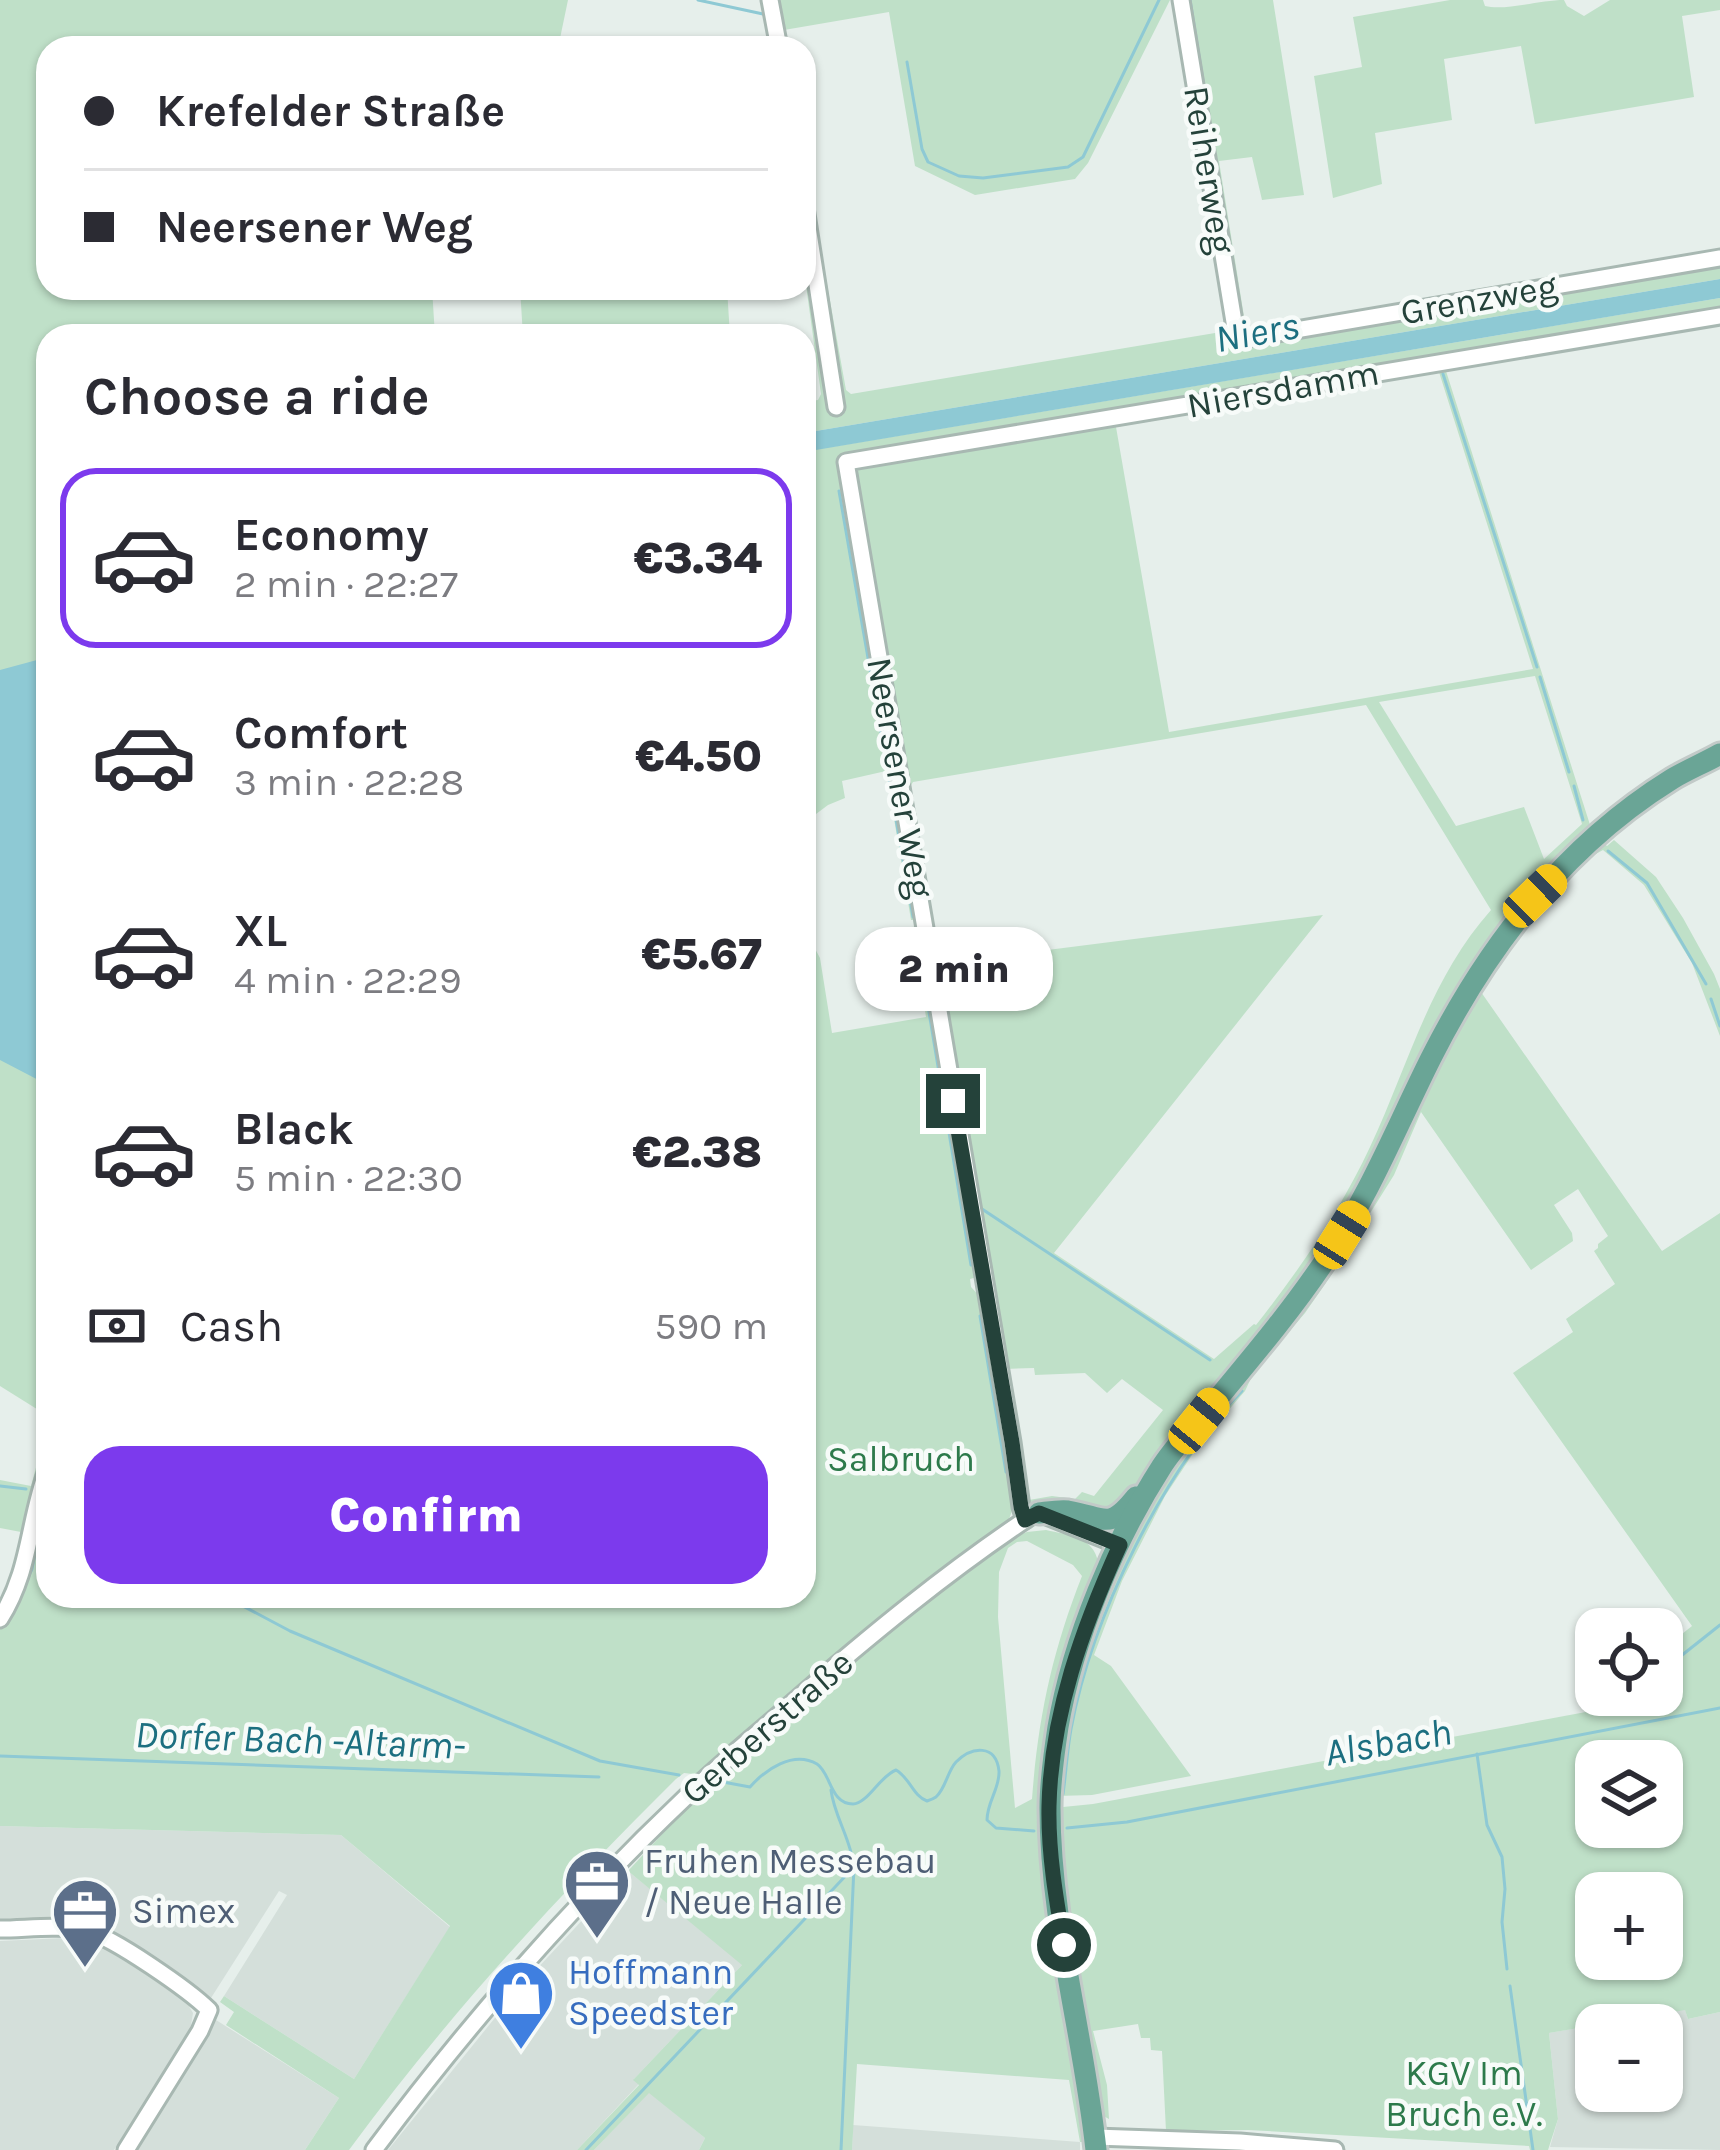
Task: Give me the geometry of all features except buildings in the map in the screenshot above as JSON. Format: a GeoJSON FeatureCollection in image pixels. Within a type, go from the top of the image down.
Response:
{"type":"FeatureCollection","features":[{"type":"Feature","properties":{"kind":"main road"},"geometry":{"type":"LineString","coordinates":[[1032,1516],[1065,1510],[1102,1521],[1122,1515],[1328,1258],[1481,968],[1535,896],[1604,830],[1671,780],[1720,754]]}},
{"type":"Feature","properties":{"kind":"main road"},"geometry":{"type":"LineString","coordinates":[[1095,2144],[1054,1880],[1049,1804],[1059,1724],[1091,1609],[1163,1464]]}},
{"type":"Feature","properties":{"kind":"street"},"geometry":{"type":"LineString","coordinates":[[770,0],[776,36]]}},
{"type":"Feature","properties":{"kind":"street","name":"Reiherweg"},"geometry":{"type":"LineString","coordinates":[[1181,0],[1237,340]]}},
{"type":"Feature","properties":{"kind":"street","name":"Grenzweg"},"geometry":{"type":"LineString","coordinates":[[1237,340],[1720,258]]}},
{"type":"Feature","properties":{"kind":"street"},"geometry":{"type":"LineString","coordinates":[[816,278],[836,407]]}},
{"type":"Feature","properties":{"kind":"street","name":"Niersdamm"},"geometry":{"type":"LineString","coordinates":[[846,462],[1720,316]]}},
{"type":"Feature","properties":{"kind":"street","name":"Neersener Weg"},"geometry":{"type":"LineString","coordinates":[[846,462],[1021,1507],[1032,1516]]}},
{"type":"Feature","properties":{"kind":"street"},"geometry":{"type":"LineString","coordinates":[[0,1619],[25,1567],[36,1507]]}},
{"type":"Feature","properties":{"kind":"street"},"geometry":{"type":"LineString","coordinates":[[1032,1516],[1120,1545]]}},
{"type":"Feature","properties":{"kind":"street","name":"Gerberstraße"},"geometry":{"type":"LineString","coordinates":[[374,2150],[524,1966],[688,1795],[850,1653],[1032,1516]]}},
{"type":"Feature","properties":{"kind":"street"},"geometry":{"type":"LineString","coordinates":[[0,1929],[92,1932],[189,1992],[209,2010],[126,2150]]}},
{"type":"Feature","properties":{"kind":"street"},"geometry":{"type":"LineString","coordinates":[[1095,2144],[1240,2142],[1335,2150]]}},
{"type":"Feature","properties":{"kind":"shaded area"},"geometry":{"type":"Polygon","coordinates":[[[0,1826],[341,1835],[450,1927],[354,2079],[224,1996],[287,1895],[279,1891],[211,1998],[115,1937],[0,1925],[0,1826]]]}},
{"type":"Feature","properties":{"kind":"shaded area"},"geometry":{"type":"Polygon","coordinates":[[[628,1871],[743,1964],[634,2079],[639,2084],[577,2150],[388,2150],[520,1987],[628,1871]]]}},
{"type":"Feature","properties":{"kind":"shaded area"},"geometry":{"type":"Polygon","coordinates":[[[64,1938],[97,1944],[184,1998],[193,2013],[190,2031],[114,2150],[0,2150],[0,1941],[64,1938]]]}},
{"type":"Feature","properties":{"kind":"shaded area"},"geometry":{"type":"Polygon","coordinates":[[[1683,2009],[1688,2019],[1720,2012],[1720,2150],[1550,2147],[1558,2119],[1549,2033],[1575,2028],[1575,2112],[1683,2112],[1683,2009]]]}},
{"type":"Feature","properties":{"kind":"shaded area"},"geometry":{"type":"Polygon","coordinates":[[[216,2020],[339,2098],[305,2150],[133,2150],[216,2020]]]}},
{"type":"Feature","properties":{"kind":"shaded area"},"geometry":{"type":"Polygon","coordinates":[[[649,2092],[705,2138],[699,2150],[594,2150],[649,2092]]]}},
{"type":"Feature","properties":{"kind":"shaded area"},"geometry":{"type":"Polygon","coordinates":[[[853,2125],[1080,2142],[1080,2150],[852,2150],[853,2125]]]}},
{"type":"Feature","properties":{"kind":"green space"},"geometry":{"type":"Polygon","coordinates":[[[0,0],[568,0],[560,36],[36,36],[36,300],[433,300],[434,324],[36,324],[36,1408],[0,1386],[0,0]]]}},
{"type":"Feature","properties":{"kind":"green space"},"geometry":{"type":"Polygon","coordinates":[[[778,0],[1170,0],[1088,163],[1075,179],[975,195],[915,166],[889,12],[784,30],[784,36],[778,0]]]}},
{"type":"Feature","properties":{"kind":"green space"},"geometry":{"type":"Polygon","coordinates":[[[1186,0],[1273,0],[1304,195],[1262,200],[1252,157],[1219,161],[1246,329],[1237,318],[1186,0]]]}},
{"type":"Feature","properties":{"kind":"green space"},"geometry":{"type":"Polygon","coordinates":[[[1450,0],[1483,0],[1485,6],[1493,7],[1564,0],[1584,16],[1610,0],[1720,0],[1720,10],[1682,16],[1694,97],[1535,124],[1521,46],[1444,59],[1452,120],[1375,133],[1382,184],[1333,198],[1314,76],[1362,67],[1353,17],[1450,0]]]}},
{"type":"Feature","properties":{"kind":"green space"},"geometry":{"type":"Polygon","coordinates":[[[816,223],[846,390],[851,394],[1227,331],[1230,348],[1720,265],[1720,279],[816,431],[816,400],[821,394],[816,324],[811,324],[808,300],[816,300],[816,294],[837,396],[816,253],[816,223]]]}},
{"type":"Feature","properties":{"kind":"green space"},"geometry":{"type":"Polygon","coordinates":[[[1720,298],[1720,324],[1446,371],[1591,828],[1556,863],[1329,1245],[1269,1328],[1165,1447],[1128,1497],[1111,1511],[1035,1505],[1029,1500],[1075,1499],[1082,1492],[1094,1496],[1163,1410],[1122,1379],[1107,1393],[1085,1373],[1035,1375],[1034,1368],[1004,1369],[916,920],[911,920],[886,771],[842,781],[845,798],[816,814],[816,444],[831,447],[1720,298]],[[1439,372],[1116,427],[1169,732],[1533,669],[1439,372]],[[1535,676],[1379,702],[1456,826],[1524,807],[1544,859],[1582,824],[1535,676]],[[1366,705],[913,782],[908,790],[937,964],[1323,915],[1054,1253],[1214,1359],[1256,1325],[1332,1217],[1370,1147],[1451,965],[1491,910],[1366,705]]]}},
{"type":"Feature","properties":{"kind":"green space"},"geometry":{"type":"Polygon","coordinates":[[[521,300],[728,300],[729,324],[522,324],[521,300]]]}},
{"type":"Feature","properties":{"kind":"green space","name":"KGV Im Bruch e.V."},"geometry":{"type":"Polygon","coordinates":[[[1599,839],[1607,846],[1614,840],[1656,877],[1714,974],[1720,989],[1720,1036],[1692,963],[1644,885],[1603,850],[1552,893],[1481,992],[1662,1251],[1720,1213],[1720,2012],[1688,2019],[1683,2004],[1575,2004],[1575,2029],[1549,2033],[1558,2119],[1548,2150],[1248,2130],[1166,2131],[1162,2051],[1151,2050],[1150,2038],[1141,2038],[1138,2024],[1093,2031],[1107,2085],[1109,2119],[1098,2113],[1065,1931],[1058,1810],[1575,1714],[1683,1716],[1683,1633],[1692,1626],[1513,1373],[1573,1332],[1566,1319],[1615,1284],[1594,1251],[1608,1236],[1578,1189],[1554,1205],[1573,1241],[1531,1270],[1421,1112],[1394,1175],[1334,1271],[1200,1443],[1165,1496],[1122,1581],[1094,1655],[1111,1666],[1191,1776],[1092,1795],[1057,1796],[1066,1730],[1085,1653],[1114,1577],[1178,1458],[1284,1330],[1488,966],[1599,839]]]}},
{"type":"Feature","properties":{"kind":"green space","name":"Salbruch"},"geometry":{"type":"Polygon","coordinates":[[[918,926],[977,1277],[970,1279],[971,1287],[984,1301],[1014,1505],[1008,1522],[829,1663],[702,1775],[684,1773],[676,1779],[505,1958],[349,2150],[305,2150],[339,2098],[226,2025],[234,2012],[220,2002],[224,1996],[354,2079],[450,1926],[341,1835],[0,1826],[0,1628],[14,1605],[28,1530],[0,1528],[0,1480],[31,1486],[36,1467],[36,1608],[816,1608],[816,951],[832,1033],[926,1017],[912,927],[918,926]]]}},
{"type":"Feature","properties":{"kind":"green space"},"geometry":{"type":"Polygon","coordinates":[[[1046,1530],[1079,1538],[1091,1547],[1098,1562],[1049,1748],[1088,2142],[1080,2142],[1069,2080],[857,2064],[852,2150],[699,2150],[705,2138],[649,2093],[594,2150],[577,2150],[639,2085],[633,2080],[742,1965],[628,1871],[715,1777],[834,1674],[1008,1540],[1046,1530]],[[1027,1541],[1008,1548],[999,1572],[998,1617],[1015,1808],[1032,1799],[1048,1686],[1082,1576],[1073,1565],[1027,1541]]]}},
{"type":"Feature","properties":{"kind":"water"},"geometry":{"type":"Polygon","coordinates":[[[1720,279],[1720,298],[816,450],[816,431],[1720,279]]]}},
{"type":"Feature","properties":{"kind":"water"},"geometry":{"type":"Polygon","coordinates":[[[36,660],[36,1079],[0,1060],[0,670],[36,660]]]}},
{"type":"Feature","properties":{"kind":"waterway"},"geometry":{"type":"LineString","coordinates":[[698,0],[763,14]]}},
{"type":"Feature","properties":{"kind":"waterway"},"geometry":{"type":"LineString","coordinates":[[907,62],[928,162],[959,176],[983,178],[1068,167],[1083,157],[1159,0]]}},
{"type":"Feature","properties":{"kind":"waterway","name":"Niers"},"geometry":{"type":"LineString","coordinates":[[1190,0],[1242,324]]}},
{"type":"Feature","properties":{"kind":"waterway"},"geometry":{"type":"LineString","coordinates":[[1443,374],[1537,667]]}},
{"type":"Feature","properties":{"kind":"waterway"},"geometry":{"type":"LineString","coordinates":[[839,491],[913,917]]}},
{"type":"Feature","properties":{"kind":"waterway"},"geometry":{"type":"LineString","coordinates":[[1540,677],[1569,772]]}},
{"type":"Feature","properties":{"kind":"waterway"},"geometry":{"type":"LineString","coordinates":[[1574,786],[1583,820]]}},
{"type":"Feature","properties":{"kind":"waterway"},"geometry":{"type":"LineString","coordinates":[[1608,851],[1647,883],[1706,984]]}},
{"type":"Feature","properties":{"kind":"waterway"},"geometry":{"type":"LineString","coordinates":[[915,928],[971,1265]]}},
{"type":"Feature","properties":{"kind":"waterway"},"geometry":{"type":"LineString","coordinates":[[1711,999],[1720,1026]]}},
{"type":"Feature","properties":{"kind":"waterway"},"geometry":{"type":"LineString","coordinates":[[979,1207],[1210,1360]]}},
{"type":"Feature","properties":{"kind":"waterway"},"geometry":{"type":"LineString","coordinates":[[980,1316],[1006,1472]]}},
{"type":"Feature","properties":{"kind":"waterway"},"geometry":{"type":"LineString","coordinates":[[1063,1794],[1081,1686],[1113,1594],[1184,1462],[1242,1391]]}},
{"type":"Feature","properties":{"kind":"waterway","name":"Alsbach"},"geometry":{"type":"LineString","coordinates":[[0,1486],[26,1489]]}},
{"type":"Feature","properties":{"kind":"waterway","name":"Dorfer Bach -Altarm-"},"geometry":{"type":"LineString","coordinates":[[14,1609],[36,1549]]}},
{"type":"Feature","properties":{"kind":"waterway","name":"Alsbach"},"geometry":{"type":"LineString","coordinates":[[247,1608],[290,1631],[600,1761],[679,1775]]}},
{"type":"Feature","properties":{"kind":"waterway"},"geometry":{"type":"LineString","coordinates":[[1683,1654],[1720,1625]]}},
{"type":"Feature","properties":{"kind":"waterway","name":"Alsbach"},"geometry":{"type":"LineString","coordinates":[[1067,1828],[1127,1822],[1720,1708]]}},
{"type":"Feature","properties":{"kind":"waterway","name":"Alsbach"},"geometry":{"type":"LineString","coordinates":[[723,1782],[750,1787],[771,1769],[799,1759],[817,1764],[845,1803],[863,1800],[896,1770],[927,1801],[939,1793],[956,1762],[982,1750],[993,1756],[999,1771],[987,1820],[996,1828],[1034,1831]]}},
{"type":"Feature","properties":{"kind":"waterway"},"geometry":{"type":"LineString","coordinates":[[1477,1754],[1487,1825],[1502,1857],[1507,1969]]}},
{"type":"Feature","properties":{"kind":"waterway","name":"Dorfer Bach -Altarm-"},"geometry":{"type":"LineString","coordinates":[[0,1756],[599,1777]]}},
{"type":"Feature","properties":{"kind":"waterway"},"geometry":{"type":"LineString","coordinates":[[831,1790],[854,1867],[841,2150]]}},
{"type":"Feature","properties":{"kind":"waterway"},"geometry":{"type":"LineString","coordinates":[[586,2150],[854,1867]]}},
{"type":"Feature","properties":{"kind":"waterway"},"geometry":{"type":"LineString","coordinates":[[1510,1986],[1533,2150]]}},
{"type":"Feature","properties":{"kind":"place","name":"Fruhen Messebau / Neue Halle"},"geometry":{"type":"Point","coordinates":[597,1941]}},
{"type":"Feature","properties":{"kind":"place","name":"Simex"},"geometry":{"type":"Point","coordinates":[85,1970]}},
{"type":"Feature","properties":{"kind":"place","name":"Hoffmann Speedster"},"geometry":{"type":"Point","coordinates":[521,2052]}},
{"type":"Feature","properties":{"kind":"route"},"geometry":{"type":"LineString","coordinates":[[953,1101],[1025,1520],[1039,1513],[1120,1545],[1091,1609],[1059,1724],[1049,1804],[1064,1945]]}}]}
